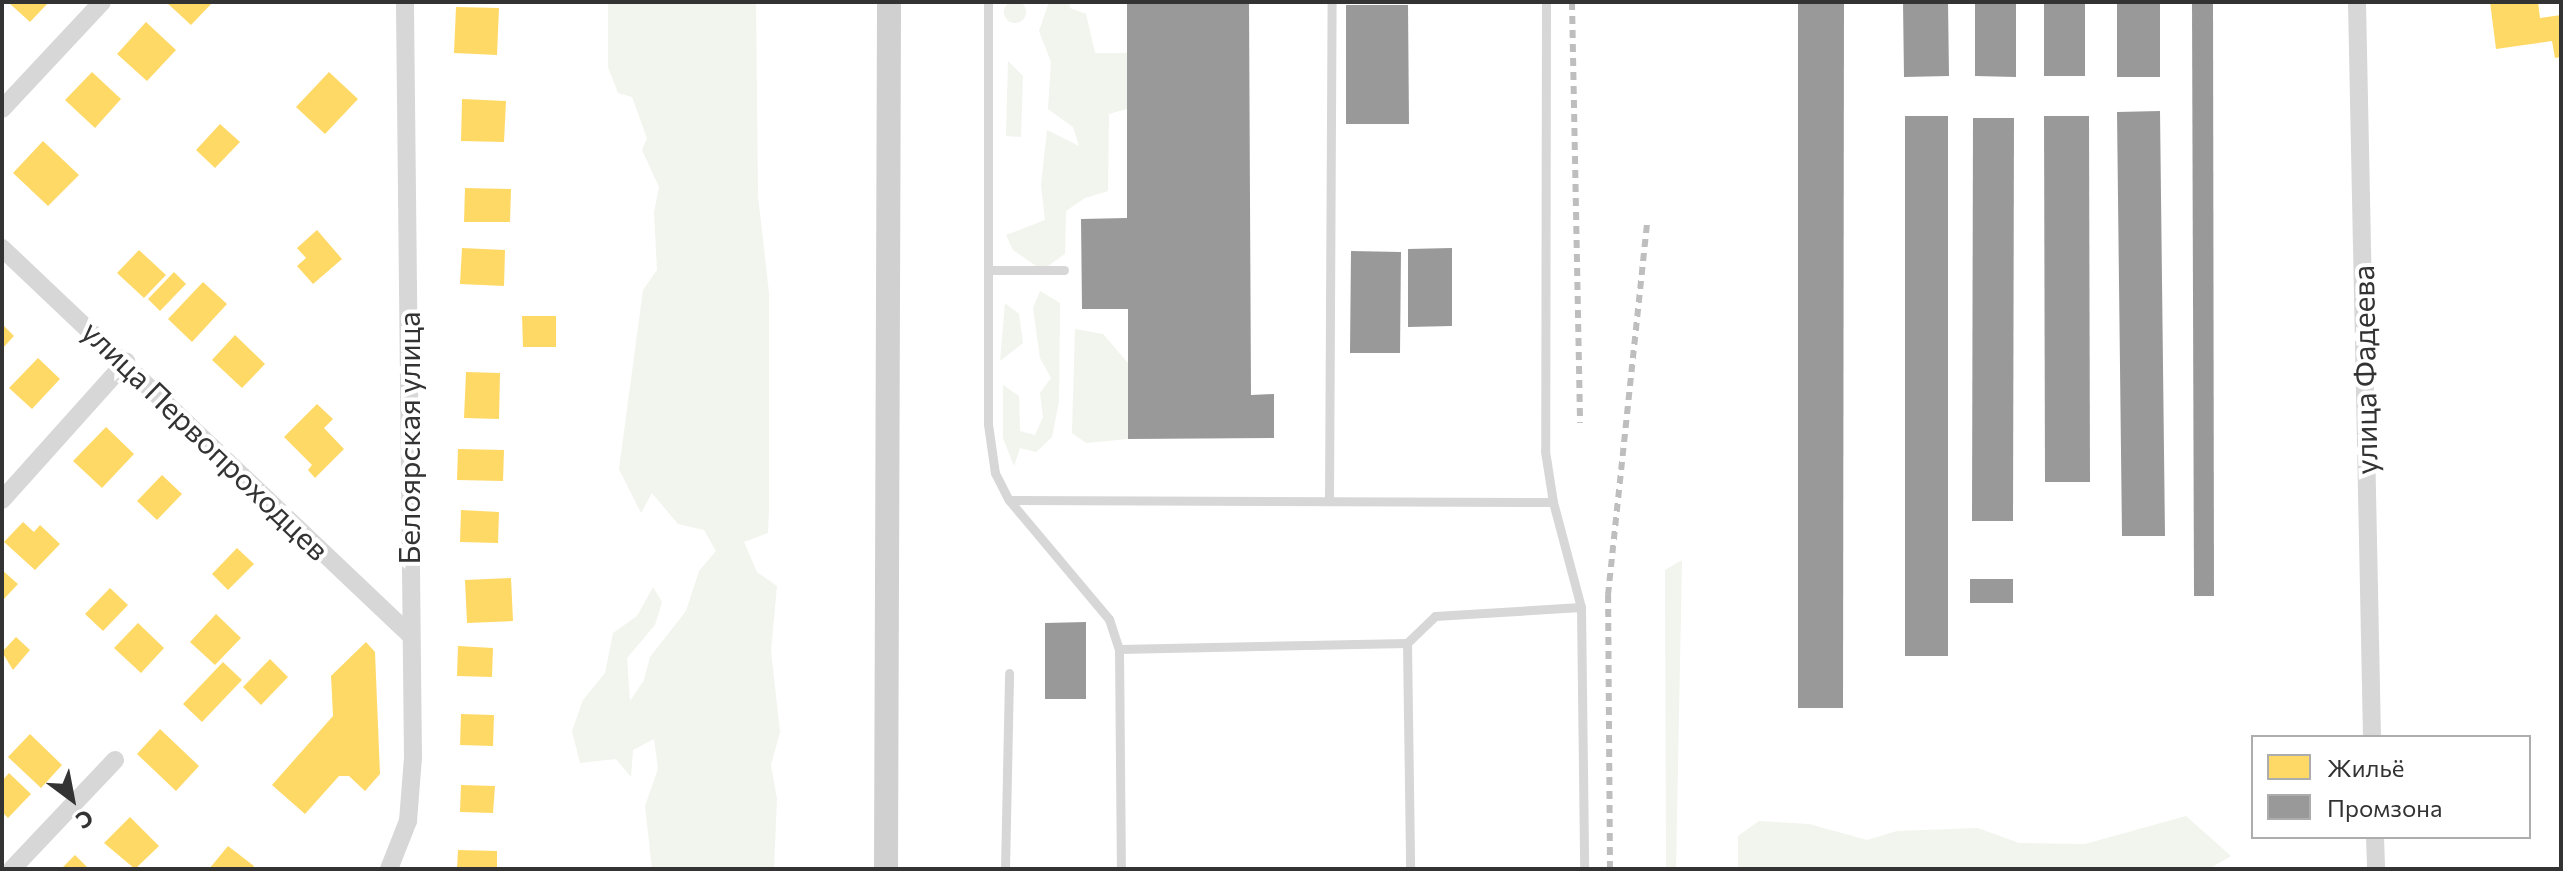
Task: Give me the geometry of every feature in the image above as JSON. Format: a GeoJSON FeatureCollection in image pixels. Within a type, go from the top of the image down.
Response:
{"type":"FeatureCollection","features":[{"type":"Feature","properties":{"kind":"street"},"geometry":{"type":"LineString","coordinates":[[2,109],[102,2]]}},
{"type":"Feature","properties":{"kind":"street","name":"Белоярская улица"},"geometry":{"type":"LineString","coordinates":[[389,869],[408,821],[405,2]]}},
{"type":"Feature","properties":{"kind":"street"},"geometry":{"type":"LineString","coordinates":[[886,869],[889,2]]}},
{"type":"Feature","properties":{"kind":"street","name":"улица Фадеева"},"geometry":{"type":"LineString","coordinates":[[2357,2],[2372,735]]}},
{"type":"Feature","properties":{"kind":"street","name":"улица Первопроходцев"},"geometry":{"type":"LineString","coordinates":[[2,248],[126,362],[409,634]]}},
{"type":"Feature","properties":{"kind":"street"},"geometry":{"type":"LineString","coordinates":[[2,500],[126,362]]}},
{"type":"Feature","properties":{"kind":"street"},"geometry":{"type":"LineString","coordinates":[[12,869],[115,760]]}},
{"type":"Feature","properties":{"kind":"street"},"geometry":{"type":"LineString","coordinates":[[2375,839],[2376,869]]}},
{"type":"Feature","properties":{"kind":"lane"},"geometry":{"type":"LineString","coordinates":[[988,2],[988,424],[995,473],[1009,500],[1096,600],[1109,619],[1119,649],[1121,869]]}},
{"type":"Feature","properties":{"kind":"lane"},"geometry":{"type":"LineString","coordinates":[[1329,501],[1332,2]]}},
{"type":"Feature","properties":{"kind":"lane"},"geometry":{"type":"LineString","coordinates":[[1546,2],[1545,451],[1553,502],[1581,607],[1584,869]]}},
{"type":"Feature","properties":{"kind":"lane"},"geometry":{"type":"LineString","coordinates":[[988,270],[1064,270]]}},
{"type":"Feature","properties":{"kind":"lane"},"geometry":{"type":"LineString","coordinates":[[1009,500],[1553,502]]}},
{"type":"Feature","properties":{"kind":"lane"},"geometry":{"type":"LineString","coordinates":[[1119,649],[1407,643],[1435,616],[1581,607]]}},
{"type":"Feature","properties":{"kind":"lane"},"geometry":{"type":"LineString","coordinates":[[1407,643],[1410,869]]}},
{"type":"Feature","properties":{"kind":"lane"},"geometry":{"type":"LineString","coordinates":[[1005,869],[1009,673]]}},
{"type":"Feature","properties":{"kind":"shaded area"},"geometry":{"type":"Polygon","coordinates":[[[1015,1],[1026,12],[1015,23],[1004,12],[1015,1]]]}},
{"type":"Feature","properties":{"kind":"shaded area"},"geometry":{"type":"Polygon","coordinates":[[[608,2],[756,2],[758,196],[769,293],[769,510],[768,533],[744,542],[757,572],[777,586],[771,651],[780,732],[771,765],[777,799],[774,869],[652,869],[645,806],[658,769],[654,739],[633,750],[631,777],[616,759],[580,763],[572,731],[583,700],[605,673],[613,633],[637,616],[653,587],[662,602],[655,625],[627,658],[630,701],[644,680],[650,657],[686,611],[699,571],[716,551],[704,530],[678,524],[652,493],[641,513],[619,469],[643,290],[657,270],[654,212],[659,187],[642,150],[647,138],[632,97],[618,93],[608,67],[608,2]]]}},
{"type":"Feature","properties":{"kind":"shaded area"},"geometry":{"type":"Polygon","coordinates":[[[1049,2],[1069,2],[1070,8],[1086,14],[1095,53],[1127,53],[1127,109],[1109,114],[1108,191],[1085,198],[1066,211],[1065,254],[1042,270],[1013,250],[1006,235],[1045,220],[1041,185],[1047,130],[1079,146],[1073,127],[1048,109],[1051,62],[1039,31],[1049,2]]]}},
{"type":"Feature","properties":{"kind":"shaded area"},"geometry":{"type":"Polygon","coordinates":[[[1008,61],[1023,76],[1021,137],[1006,136],[1008,61]]]}},
{"type":"Feature","properties":{"kind":"shaded area"},"geometry":{"type":"Polygon","coordinates":[[[1040,291],[1060,303],[1059,401],[1052,437],[1036,452],[1020,448],[1014,466],[1003,438],[1003,385],[1019,396],[1020,431],[1035,435],[1043,417],[1040,393],[1051,378],[1040,358],[1033,308],[1040,291]]]}},
{"type":"Feature","properties":{"kind":"shaded area"},"geometry":{"type":"Polygon","coordinates":[[[1005,303],[1019,314],[1023,343],[1000,361],[1005,303]]]}},
{"type":"Feature","properties":{"kind":"shaded area"},"geometry":{"type":"Polygon","coordinates":[[[1075,329],[1103,334],[1128,363],[1128,439],[1086,443],[1072,433],[1075,329]]]}},
{"type":"Feature","properties":{"kind":"shaded area"},"geometry":{"type":"Polygon","coordinates":[[[1682,560],[1676,869],[1666,869],[1665,570],[1682,560]]]}},
{"type":"Feature","properties":{"kind":"shaded area"},"geometry":{"type":"Polygon","coordinates":[[[2186,816],[2231,856],[2209,869],[1738,869],[1738,836],[1759,821],[1809,824],[1867,840],[1897,831],[1978,828],[2019,843],[2085,844],[2186,816]]]}},
{"type":"Feature","properties":{"kind":"building: Жильё"},"geometry":{"type":"Polygon","coordinates":[[[8,2],[49,2],[30,22],[8,2]]]}},
{"type":"Feature","properties":{"kind":"building: Жильё"},"geometry":{"type":"Polygon","coordinates":[[[166,2],[213,2],[191,25],[166,2]]]}},
{"type":"Feature","properties":{"kind":"building: Жильё"},"geometry":{"type":"Polygon","coordinates":[[[2490,2],[2538,2],[2540,18],[2561,15],[2561,57],[2555,58],[2552,41],[2496,49],[2490,2]]]}},
{"type":"Feature","properties":{"kind":"building: Жильё"},"geometry":{"type":"Polygon","coordinates":[[[456,7],[499,8],[497,55],[454,53],[456,7]]]}},
{"type":"Feature","properties":{"kind":"building: Жильё"},"geometry":{"type":"Polygon","coordinates":[[[146,22],[176,50],[147,81],[117,54],[146,22]]]}},
{"type":"Feature","properties":{"kind":"building: Жильё"},"geometry":{"type":"Polygon","coordinates":[[[92,72],[121,99],[95,128],[65,100],[92,72]]]}},
{"type":"Feature","properties":{"kind":"building: Жильё"},"geometry":{"type":"Polygon","coordinates":[[[329,72],[358,99],[325,134],[296,107],[329,72]]]}},
{"type":"Feature","properties":{"kind":"building: Жильё"},"geometry":{"type":"Polygon","coordinates":[[[462,99],[506,101],[504,142],[461,141],[462,99]]]}},
{"type":"Feature","properties":{"kind":"building: Жильё"},"geometry":{"type":"Polygon","coordinates":[[[220,124],[240,142],[215,168],[196,150],[220,124]]]}},
{"type":"Feature","properties":{"kind":"building: Жильё"},"geometry":{"type":"Polygon","coordinates":[[[43,141],[79,175],[48,206],[13,173],[43,141]]]}},
{"type":"Feature","properties":{"kind":"building: Жильё"},"geometry":{"type":"Polygon","coordinates":[[[465,188],[511,189],[510,222],[464,222],[465,188]]]}},
{"type":"Feature","properties":{"kind":"building: Жильё"},"geometry":{"type":"Polygon","coordinates":[[[317,230],[342,259],[313,284],[297,266],[306,258],[297,248],[317,230]]]}},
{"type":"Feature","properties":{"kind":"building: Жильё"},"geometry":{"type":"Polygon","coordinates":[[[462,248],[505,250],[504,286],[460,284],[462,248]]]}},
{"type":"Feature","properties":{"kind":"building: Жильё"},"geometry":{"type":"Polygon","coordinates":[[[139,250],[166,275],[144,298],[117,273],[139,250]]]}},
{"type":"Feature","properties":{"kind":"building: Жильё"},"geometry":{"type":"Polygon","coordinates":[[[174,272],[186,284],[160,311],[148,299],[174,272]]]}},
{"type":"Feature","properties":{"kind":"building: Жильё"},"geometry":{"type":"Polygon","coordinates":[[[203,282],[227,304],[192,342],[168,319],[203,282]]]}},
{"type":"Feature","properties":{"kind":"building: Жильё"},"geometry":{"type":"Polygon","coordinates":[[[522,316],[556,316],[556,347],[523,347],[522,316]]]}},
{"type":"Feature","properties":{"kind":"building: Жильё"},"geometry":{"type":"Polygon","coordinates":[[[2,324],[14,336],[2,349],[2,324]]]}},
{"type":"Feature","properties":{"kind":"building: Жильё"},"geometry":{"type":"Polygon","coordinates":[[[235,335],[265,364],[242,388],[212,360],[235,335]]]}},
{"type":"Feature","properties":{"kind":"building: Жильё"},"geometry":{"type":"Polygon","coordinates":[[[38,358],[60,379],[32,409],[9,388],[38,358]]]}},
{"type":"Feature","properties":{"kind":"building: Жильё"},"geometry":{"type":"Polygon","coordinates":[[[466,372],[500,373],[499,419],[464,418],[466,372]]]}},
{"type":"Feature","properties":{"kind":"building: Жильё"},"geometry":{"type":"Polygon","coordinates":[[[317,404],[333,419],[324,428],[344,449],[315,478],[308,470],[312,465],[284,437],[317,404]]]}},
{"type":"Feature","properties":{"kind":"building: Жильё"},"geometry":{"type":"Polygon","coordinates":[[[106,427],[134,454],[102,488],[73,461],[106,427]]]}},
{"type":"Feature","properties":{"kind":"building: Жильё"},"geometry":{"type":"Polygon","coordinates":[[[458,449],[504,450],[503,481],[457,480],[458,449]]]}},
{"type":"Feature","properties":{"kind":"building: Жильё"},"geometry":{"type":"Polygon","coordinates":[[[162,475],[182,494],[157,520],[137,501],[162,475]]]}},
{"type":"Feature","properties":{"kind":"building: Жильё"},"geometry":{"type":"Polygon","coordinates":[[[461,510],[499,512],[498,543],[460,542],[461,510]]]}},
{"type":"Feature","properties":{"kind":"building: Жильё"},"geometry":{"type":"Polygon","coordinates":[[[23,522],[34,532],[40,525],[60,544],[35,570],[4,542],[23,522]]]}},
{"type":"Feature","properties":{"kind":"building: Жильё"},"geometry":{"type":"Polygon","coordinates":[[[237,548],[254,564],[228,590],[212,574],[237,548]]]}},
{"type":"Feature","properties":{"kind":"building: Жильё"},"geometry":{"type":"Polygon","coordinates":[[[2,570],[18,584],[2,601],[2,570]]]}},
{"type":"Feature","properties":{"kind":"building: Жильё"},"geometry":{"type":"Polygon","coordinates":[[[511,578],[513,621],[467,623],[465,580],[511,578]]]}},
{"type":"Feature","properties":{"kind":"building: Жильё"},"geometry":{"type":"Polygon","coordinates":[[[110,588],[128,605],[103,631],[85,614],[110,588]]]}},
{"type":"Feature","properties":{"kind":"building: Жильё"},"geometry":{"type":"Polygon","coordinates":[[[216,614],[241,638],[215,665],[190,642],[216,614]]]}},
{"type":"Feature","properties":{"kind":"building: Жильё"},"geometry":{"type":"Polygon","coordinates":[[[138,623],[164,648],[141,673],[114,648],[138,623]]]}},
{"type":"Feature","properties":{"kind":"building: Жильё"},"geometry":{"type":"Polygon","coordinates":[[[16,637],[30,650],[13,670],[2,652],[16,637]]]}},
{"type":"Feature","properties":{"kind":"building: Жильё"},"geometry":{"type":"Polygon","coordinates":[[[366,642],[375,652],[380,774],[365,791],[349,776],[339,776],[305,814],[272,785],[333,716],[331,676],[366,642]]]}},
{"type":"Feature","properties":{"kind":"building: Жильё"},"geometry":{"type":"Polygon","coordinates":[[[458,646],[493,648],[492,677],[457,676],[458,646]]]}},
{"type":"Feature","properties":{"kind":"building: Жильё"},"geometry":{"type":"Polygon","coordinates":[[[270,659],[288,677],[261,705],[243,687],[270,659]]]}},
{"type":"Feature","properties":{"kind":"building: Жильё"},"geometry":{"type":"Polygon","coordinates":[[[223,662],[242,680],[202,722],[183,704],[223,662]]]}},
{"type":"Feature","properties":{"kind":"building: Жильё"},"geometry":{"type":"Polygon","coordinates":[[[461,714],[494,715],[493,746],[460,745],[461,714]]]}},
{"type":"Feature","properties":{"kind":"building: Жильё"},"geometry":{"type":"Polygon","coordinates":[[[160,729],[199,766],[176,791],[137,754],[160,729]]]}},
{"type":"Feature","properties":{"kind":"building: Жильё"},"geometry":{"type":"Polygon","coordinates":[[[30,734],[62,765],[41,788],[8,757],[30,734]]]}},
{"type":"Feature","properties":{"kind":"building: Жильё"},"geometry":{"type":"Polygon","coordinates":[[[9,773],[31,794],[8,818],[2,812],[2,781],[9,773]]]}},
{"type":"Feature","properties":{"kind":"building: Жильё"},"geometry":{"type":"Polygon","coordinates":[[[461,785],[495,786],[493,813],[460,812],[461,785]]]}},
{"type":"Feature","properties":{"kind":"building: Жильё"},"geometry":{"type":"Polygon","coordinates":[[[130,817],[159,846],[135,869],[104,843],[130,817]]]}},
{"type":"Feature","properties":{"kind":"building: Жильё"},"geometry":{"type":"Polygon","coordinates":[[[228,846],[254,866],[252,869],[209,869],[228,846]]]}},
{"type":"Feature","properties":{"kind":"building: Жильё"},"geometry":{"type":"Polygon","coordinates":[[[458,850],[497,851],[497,869],[457,869],[458,850]]]}},
{"type":"Feature","properties":{"kind":"building: Жильё"},"geometry":{"type":"Polygon","coordinates":[[[75,855],[89,869],[61,869],[75,855]]]}},
{"type":"Feature","properties":{"kind":"building: Промзона"},"geometry":{"type":"Polygon","coordinates":[[[1127,2],[1249,2],[1251,395],[1274,394],[1274,438],[1128,439],[1128,309],[1082,309],[1081,219],[1127,218],[1127,2]]]}},
{"type":"Feature","properties":{"kind":"building: Промзона"},"geometry":{"type":"Polygon","coordinates":[[[1798,2],[1844,2],[1843,708],[1798,708],[1798,2]]]}},
{"type":"Feature","properties":{"kind":"building: Промзона"},"geometry":{"type":"Polygon","coordinates":[[[1903,2],[1948,2],[1949,76],[1904,77],[1903,2]]]}},
{"type":"Feature","properties":{"kind":"building: Промзона"},"geometry":{"type":"Polygon","coordinates":[[[1975,2],[2016,2],[2016,77],[1975,76],[1975,2]]]}},
{"type":"Feature","properties":{"kind":"building: Промзона"},"geometry":{"type":"Polygon","coordinates":[[[2044,2],[2085,2],[2085,76],[2044,76],[2044,2]]]}},
{"type":"Feature","properties":{"kind":"building: Промзона"},"geometry":{"type":"Polygon","coordinates":[[[2117,2],[2160,2],[2160,77],[2117,77],[2117,2]]]}},
{"type":"Feature","properties":{"kind":"building: Промзона"},"geometry":{"type":"Polygon","coordinates":[[[2192,2],[2213,2],[2214,596],[2194,596],[2192,2]]]}},
{"type":"Feature","properties":{"kind":"building: Промзона"},"geometry":{"type":"Polygon","coordinates":[[[1346,5],[1408,5],[1409,124],[1346,124],[1346,5]]]}},
{"type":"Feature","properties":{"kind":"building: Промзона"},"geometry":{"type":"Polygon","coordinates":[[[2160,111],[2165,536],[2122,536],[2117,112],[2160,111]]]}},
{"type":"Feature","properties":{"kind":"building: Промзона"},"geometry":{"type":"Polygon","coordinates":[[[1905,116],[1948,116],[1948,656],[1905,656],[1905,116]]]}},
{"type":"Feature","properties":{"kind":"building: Промзона"},"geometry":{"type":"Polygon","coordinates":[[[2044,116],[2089,116],[2090,482],[2045,482],[2044,116]]]}},
{"type":"Feature","properties":{"kind":"building: Промзона"},"geometry":{"type":"Polygon","coordinates":[[[1973,118],[2014,118],[2013,521],[1972,521],[1973,118]]]}},
{"type":"Feature","properties":{"kind":"building: Промзона"},"geometry":{"type":"Polygon","coordinates":[[[1452,248],[1452,326],[1408,327],[1408,249],[1452,248]]]}},
{"type":"Feature","properties":{"kind":"building: Промзона"},"geometry":{"type":"Polygon","coordinates":[[[1351,251],[1401,252],[1400,353],[1350,353],[1351,251]]]}},
{"type":"Feature","properties":{"kind":"building: Промзона"},"geometry":{"type":"Polygon","coordinates":[[[1970,579],[2013,579],[2013,603],[1970,603],[1970,579]]]}},
{"type":"Feature","properties":{"kind":"building: Промзона"},"geometry":{"type":"Polygon","coordinates":[[[1086,622],[1086,699],[1045,699],[1045,623],[1086,622]]]}},
{"type":"Feature","properties":{"kind":"railway"},"geometry":{"type":"LineString","coordinates":[[1572,2],[1580,423]]}},
{"type":"Feature","properties":{"kind":"railway"},"geometry":{"type":"LineString","coordinates":[[1610,869],[1608,595],[1647,224]]}}]}
